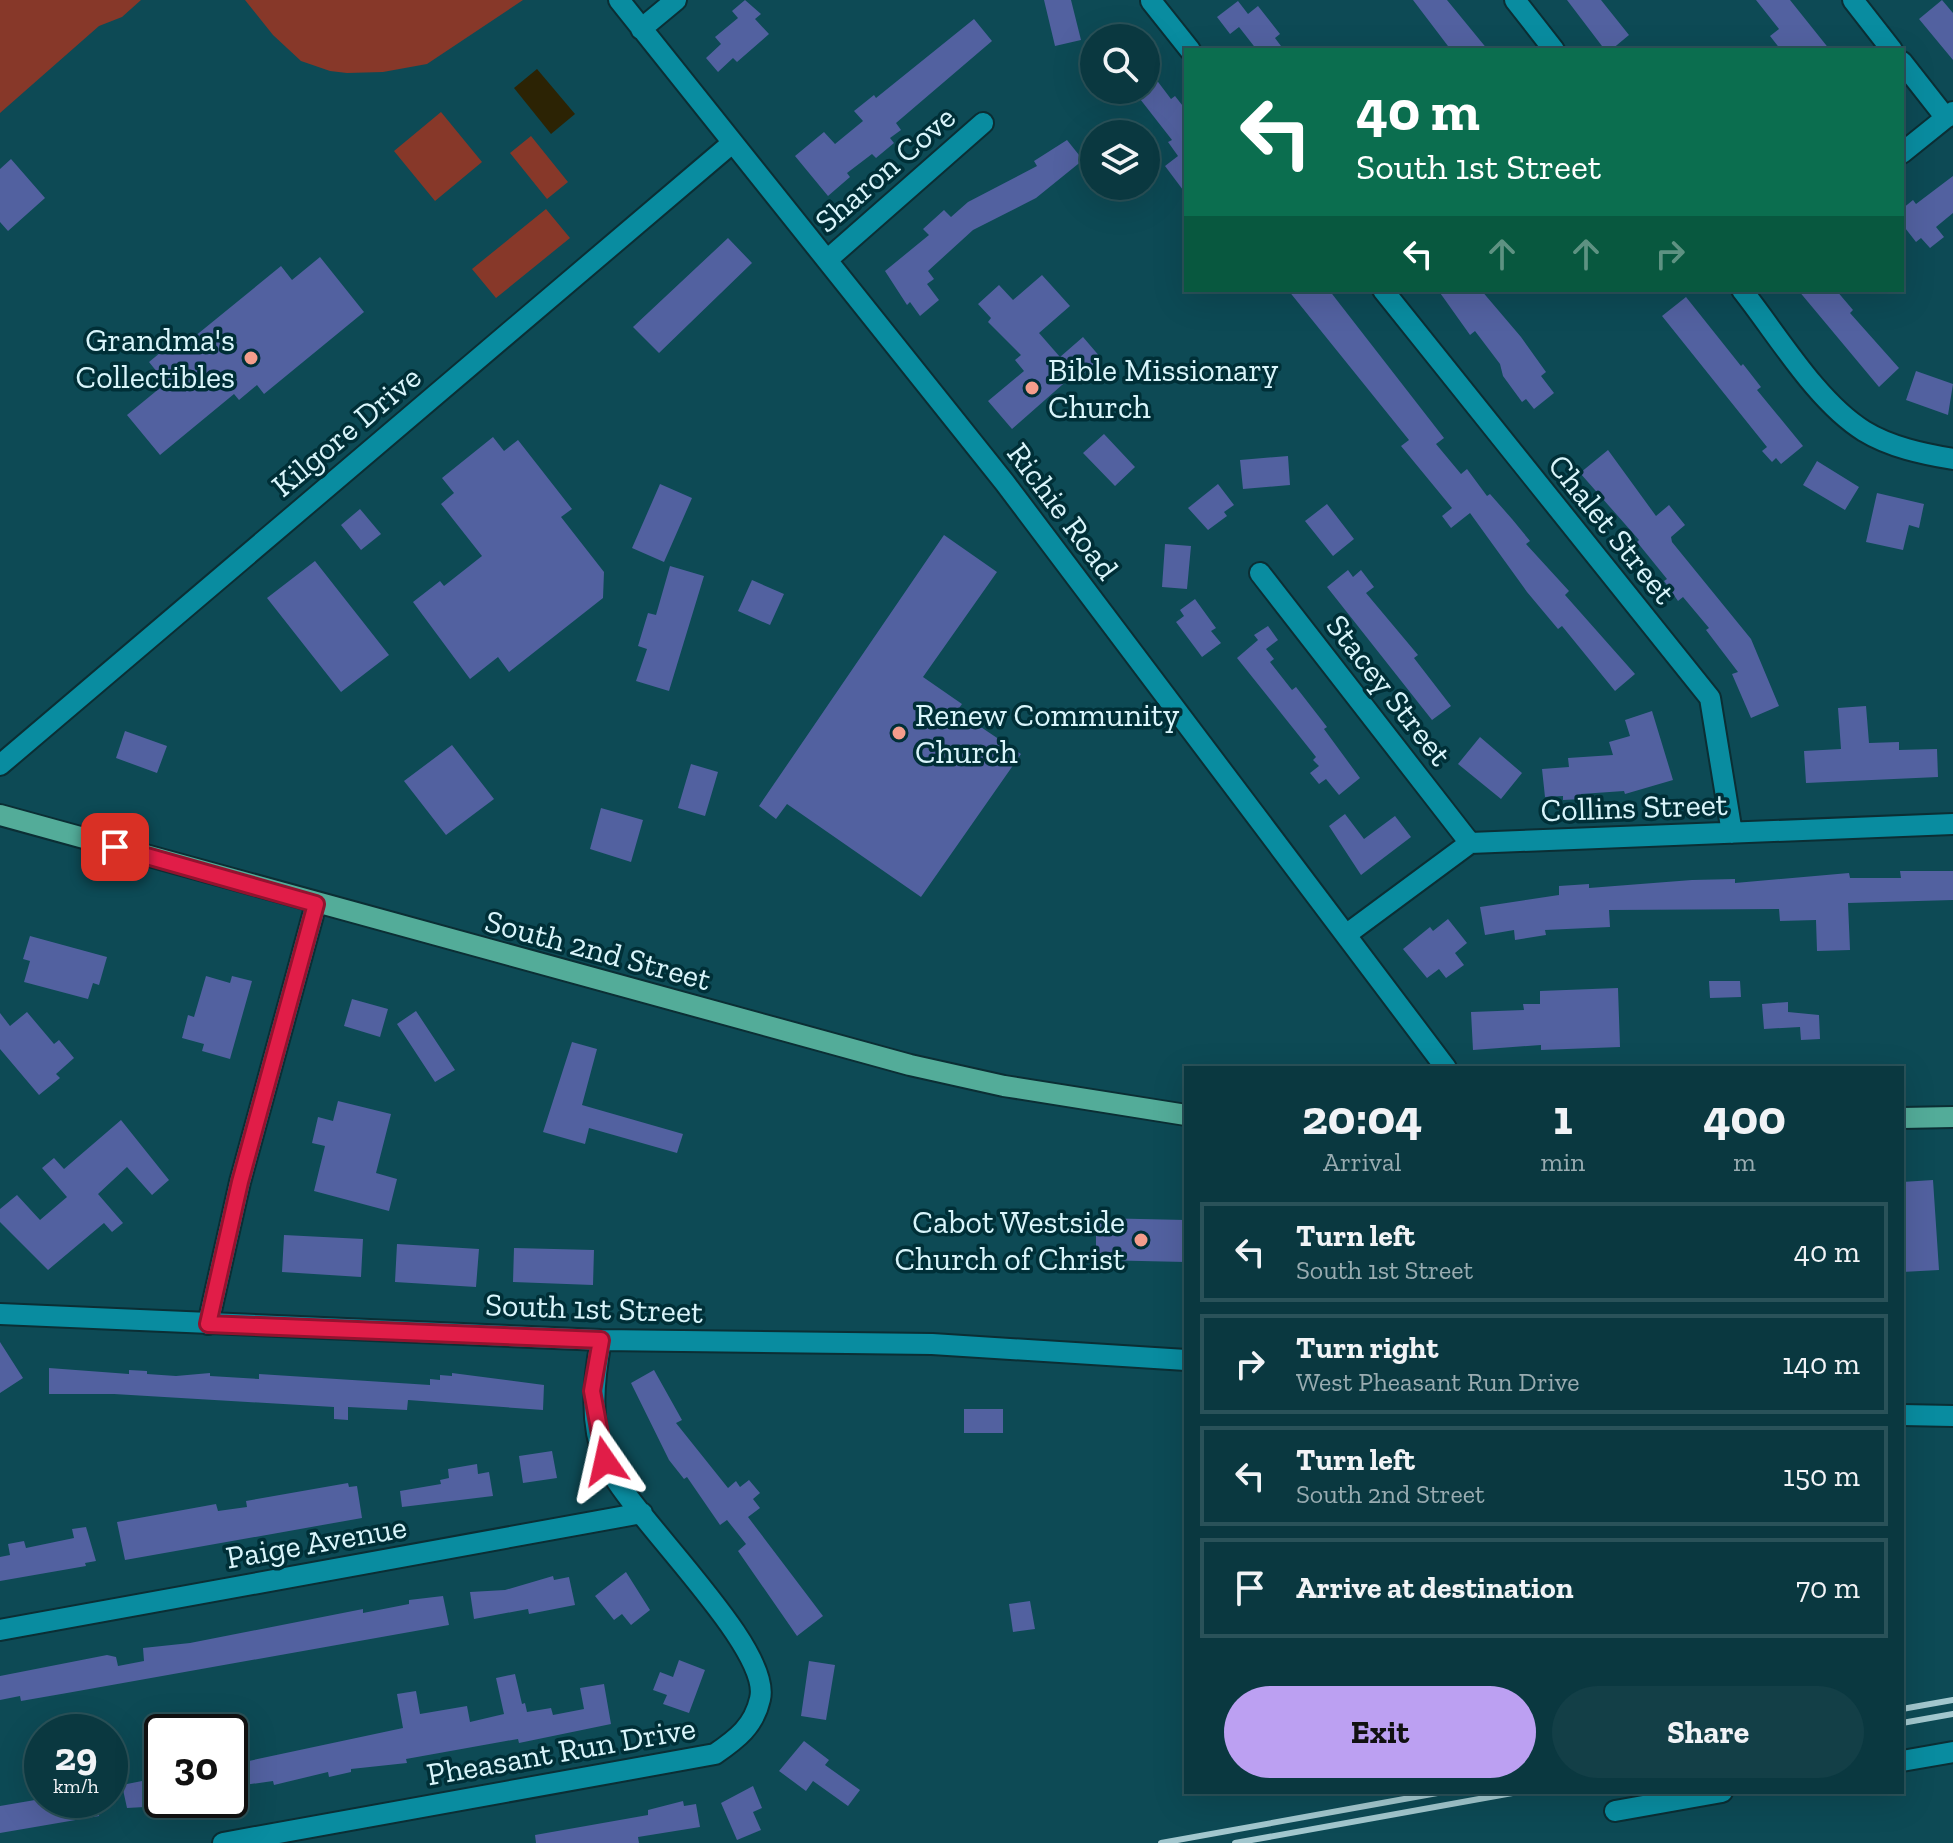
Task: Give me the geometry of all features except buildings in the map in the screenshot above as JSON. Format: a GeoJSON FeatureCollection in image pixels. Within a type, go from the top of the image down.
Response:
{"type":"FeatureCollection","features":[{"type":"Feature","properties":{"kind":"main road","name":"South 2nd Street"},"geometry":{"type":"LineString","coordinates":[[0,815],[910,1065],[1018,1088],[1184,1115]]}},
{"type":"Feature","properties":{"kind":"main road"},"geometry":{"type":"LineString","coordinates":[[1904,1118],[1953,1117]]}},
{"type":"Feature","properties":{"kind":"street","name":"Richie Road"},"geometry":{"type":"LineString","coordinates":[[619,0],[731,144],[1005,483],[1445,1066]]}},
{"type":"Feature","properties":{"kind":"street"},"geometry":{"type":"LineString","coordinates":[[641,29],[676,0]]}},
{"type":"Feature","properties":{"kind":"street"},"geometry":{"type":"LineString","coordinates":[[1515,0],[1552,48]]}},
{"type":"Feature","properties":{"kind":"street"},"geometry":{"type":"LineString","coordinates":[[1853,0],[1890,48]]}},
{"type":"Feature","properties":{"kind":"street"},"geometry":{"type":"LineString","coordinates":[[1151,1],[1188,48]]}},
{"type":"Feature","properties":{"kind":"street"},"geometry":{"type":"LineString","coordinates":[[1904,64],[1950,115],[1904,151]]}},
{"type":"Feature","properties":{"kind":"street","name":"Sharon Cove"},"geometry":{"type":"LineString","coordinates":[[827,260],[983,123]]}},
{"type":"Feature","properties":{"kind":"street","name":"Kilgore Drive"},"geometry":{"type":"LineString","coordinates":[[0,765],[731,144]]}},
{"type":"Feature","properties":{"kind":"street","name":"Chalet Street"},"geometry":{"type":"LineString","coordinates":[[1385,292],[1710,698],[1732,833]]}},
{"type":"Feature","properties":{"kind":"street"},"geometry":{"type":"LineString","coordinates":[[1744,292],[1829,402],[1864,431],[1912,451],[1953,459]]}},
{"type":"Feature","properties":{"kind":"street","name":"Stacey Street"},"geometry":{"type":"LineString","coordinates":[[1260,573],[1470,843]]}},
{"type":"Feature","properties":{"kind":"street","name":"Collins Street"},"geometry":{"type":"LineString","coordinates":[[1470,843],[1953,824]]}},
{"type":"Feature","properties":{"kind":"street"},"geometry":{"type":"LineString","coordinates":[[1347,934],[1470,843]]}},
{"type":"Feature","properties":{"kind":"street"},"geometry":{"type":"LineString","coordinates":[[208,1324],[240,1182],[316,904]]}},
{"type":"Feature","properties":{"kind":"street","name":"South 1st Street"},"geometry":{"type":"LineString","coordinates":[[0,1314],[601,1340],[932,1344],[1184,1360]]}},
{"type":"Feature","properties":{"kind":"street","name":"Pheasant Run Drive"},"geometry":{"type":"LineString","coordinates":[[223,1843],[715,1754],[744,1734],[762,1697],[750,1653],[605,1461],[592,1391],[601,1340]]}},
{"type":"Feature","properties":{"kind":"street"},"geometry":{"type":"LineString","coordinates":[[1904,1415],[1953,1416]]}},
{"type":"Feature","properties":{"kind":"street","name":"Paige Avenue"},"geometry":{"type":"LineString","coordinates":[[0,1630],[642,1513]]}},
{"type":"Feature","properties":{"kind":"street"},"geometry":{"type":"LineString","coordinates":[[1904,1761],[1953,1752]]}},
{"type":"Feature","properties":{"kind":"street"},"geometry":{"type":"LineString","coordinates":[[1615,1811],[1711,1794]]}},
{"type":"Feature","properties":{"kind":"shaded area"},"geometry":{"type":"Polygon","coordinates":[[[0,0],[141,0],[122,17],[99,26],[0,113],[0,0]]]}},
{"type":"Feature","properties":{"kind":"shaded area"},"geometry":{"type":"Polygon","coordinates":[[[245,0],[523,0],[427,64],[383,72],[347,73],[301,61],[273,35],[245,0]]]}},
{"type":"Feature","properties":{"kind":"shaded area"},"geometry":{"type":"Polygon","coordinates":[[[537,69],[575,114],[551,134],[514,88],[537,69]]]}},
{"type":"Feature","properties":{"kind":"shaded area"},"geometry":{"type":"Polygon","coordinates":[[[441,112],[482,162],[435,201],[394,151],[441,112]]]}},
{"type":"Feature","properties":{"kind":"shaded area"},"geometry":{"type":"Polygon","coordinates":[[[531,136],[568,182],[547,199],[510,153],[531,136]]]}},
{"type":"Feature","properties":{"kind":"shaded area"},"geometry":{"type":"Polygon","coordinates":[[[546,209],[570,238],[496,298],[472,269],[546,209]]]}},
{"type":"Feature","properties":{"kind":"railway"},"geometry":{"type":"LineString","coordinates":[[1904,1709],[1953,1700]]}},
{"type":"Feature","properties":{"kind":"railway"},"geometry":{"type":"LineString","coordinates":[[1904,1723],[1953,1714]]}},
{"type":"Feature","properties":{"kind":"railway"},"geometry":{"type":"LineString","coordinates":[[1161,1843],[1432,1794]]}},
{"type":"Feature","properties":{"kind":"railway"},"geometry":{"type":"LineString","coordinates":[[1235,1843],[1507,1794]]}},
{"type":"Feature","properties":{"kind":"place","name":"Grandma's Collectibles"},"geometry":{"type":"Point","coordinates":[251,358]}},
{"type":"Feature","properties":{"kind":"place","name":"Bible Missionary Church"},"geometry":{"type":"Point","coordinates":[1032,388]}},
{"type":"Feature","properties":{"kind":"place","name":"Renew Community Church"},"geometry":{"type":"Point","coordinates":[899,733]}},
{"type":"Feature","properties":{"kind":"place","name":"Cabot Westside Church of Christ"},"geometry":{"type":"Point","coordinates":[1141,1240]}},
{"type":"Feature","properties":{"kind":"route"},"geometry":{"type":"LineString","coordinates":[[115,847],[316,904],[240,1182],[208,1324],[601,1340],[592,1391],[605,1461]]}}]}
